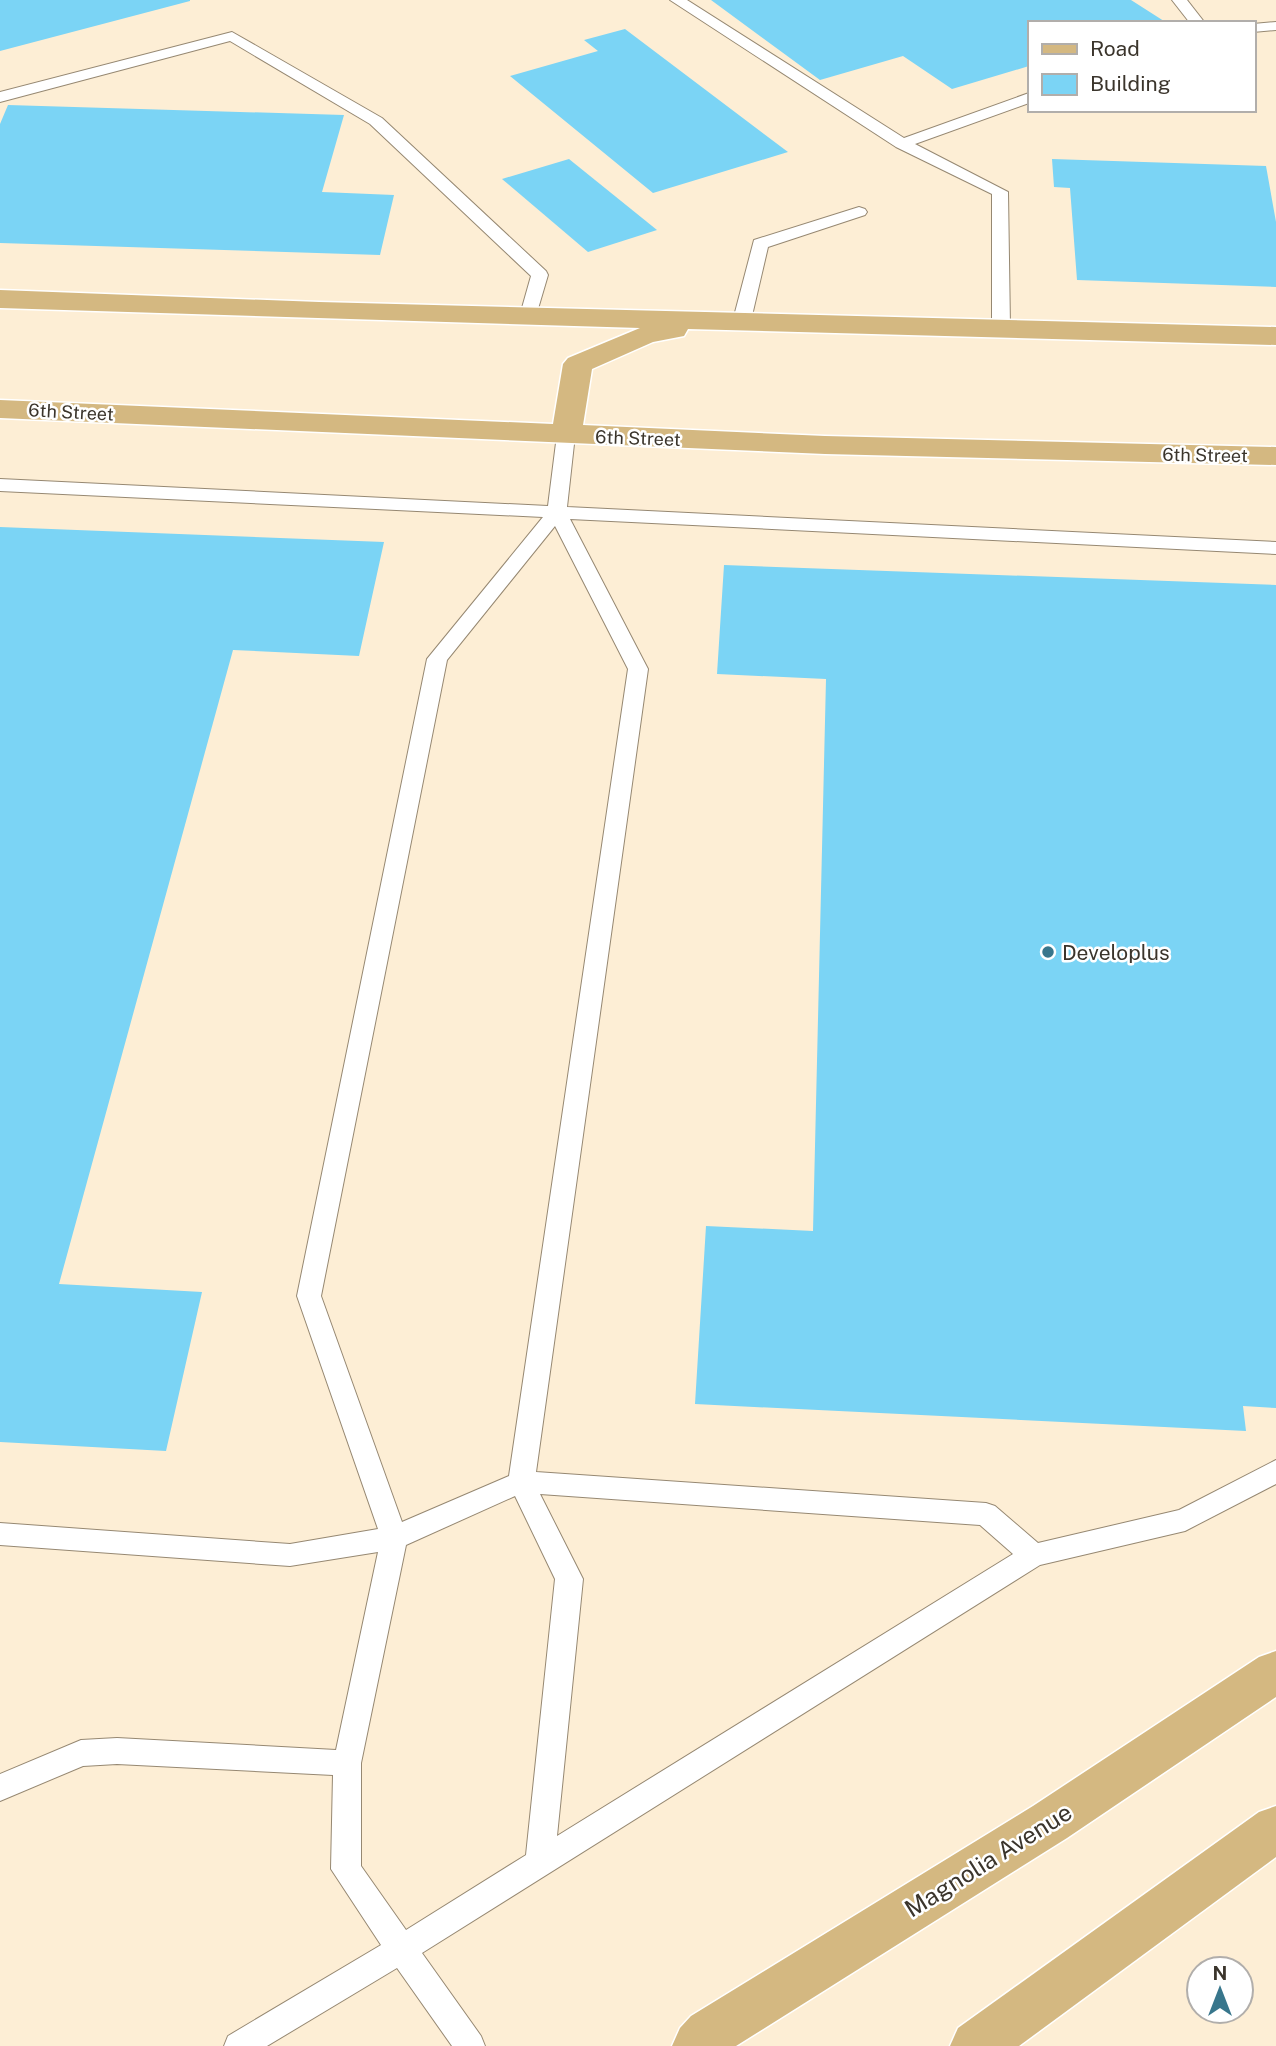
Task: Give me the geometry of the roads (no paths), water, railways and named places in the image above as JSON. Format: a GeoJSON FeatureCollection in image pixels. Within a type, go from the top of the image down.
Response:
{"type":"FeatureCollection","features":[{"type":"Feature","properties":{"kind":"main road"},"geometry":{"type":"LineString","coordinates":[[0,299],[224,308],[1276,336]]}},
{"type":"Feature","properties":{"kind":"main road"},"geometry":{"type":"LineString","coordinates":[[566,435],[578,364],[646,335],[742,320]]}},
{"type":"Feature","properties":{"kind":"main road","name":"6th Street"},"geometry":{"type":"LineString","coordinates":[[0,409],[825,445],[1276,456]]}},
{"type":"Feature","properties":{"kind":"main road"},"geometry":{"type":"LineString","coordinates":[[825,445],[989,427],[1276,433]]}},
{"type":"Feature","properties":{"kind":"main road","name":"Magnolia Avenue"},"geometry":{"type":"LineString","coordinates":[[698,2046],[709,2034],[1050,1822],[1276,1671]]}},
{"type":"Feature","properties":{"kind":"main road"},"geometry":{"type":"LineString","coordinates":[[976,2046],[1276,1828]]}},
{"type":"Feature","properties":{"kind":"lane"},"geometry":{"type":"LineString","coordinates":[[677,0],[902,144],[1000,192],[1001,327]]}},
{"type":"Feature","properties":{"kind":"lane"},"geometry":{"type":"LineString","coordinates":[[1179,0],[1196,21]]}},
{"type":"Feature","properties":{"kind":"lane"},"geometry":{"type":"LineString","coordinates":[[1255,28],[1276,26]]}},
{"type":"Feature","properties":{"kind":"lane"},"geometry":{"type":"LineString","coordinates":[[0,97],[232,36],[376,121],[540,275],[529,315]]}},
{"type":"Feature","properties":{"kind":"lane"},"geometry":{"type":"LineString","coordinates":[[902,144],[1028,98]]}},
{"type":"Feature","properties":{"kind":"lane"},"geometry":{"type":"LineString","coordinates":[[742,320],[760,244],[859,212]]}},
{"type":"Feature","properties":{"kind":"lane"},"geometry":{"type":"LineString","coordinates":[[470,2046],[346,1869],[347,1763],[394,1538],[310,1296],[437,659],[557,512],[566,435]]}},
{"type":"Feature","properties":{"kind":"lane"},"geometry":{"type":"LineString","coordinates":[[0,485],[1276,548]]}},
{"type":"Feature","properties":{"kind":"lane"},"geometry":{"type":"LineString","coordinates":[[540,1861],[569,1579],[521,1482],[638,669],[557,512]]}},
{"type":"Feature","properties":{"kind":"lane"},"geometry":{"type":"LineString","coordinates":[[239,2046],[402,1948],[1034,1555],[1185,1520],[1276,1471]]}},
{"type":"Feature","properties":{"kind":"lane"},"geometry":{"type":"LineString","coordinates":[[0,1534],[290,1555],[394,1538],[521,1482],[986,1514],[1034,1555]]}},
{"type":"Feature","properties":{"kind":"lane"},"geometry":{"type":"LineString","coordinates":[[0,1788],[81,1753],[117,1751],[347,1763]]}},
{"type":"Feature","properties":{"kind":"place","name":"Developlus"},"geometry":{"type":"Point","coordinates":[1048,952]}}]}
